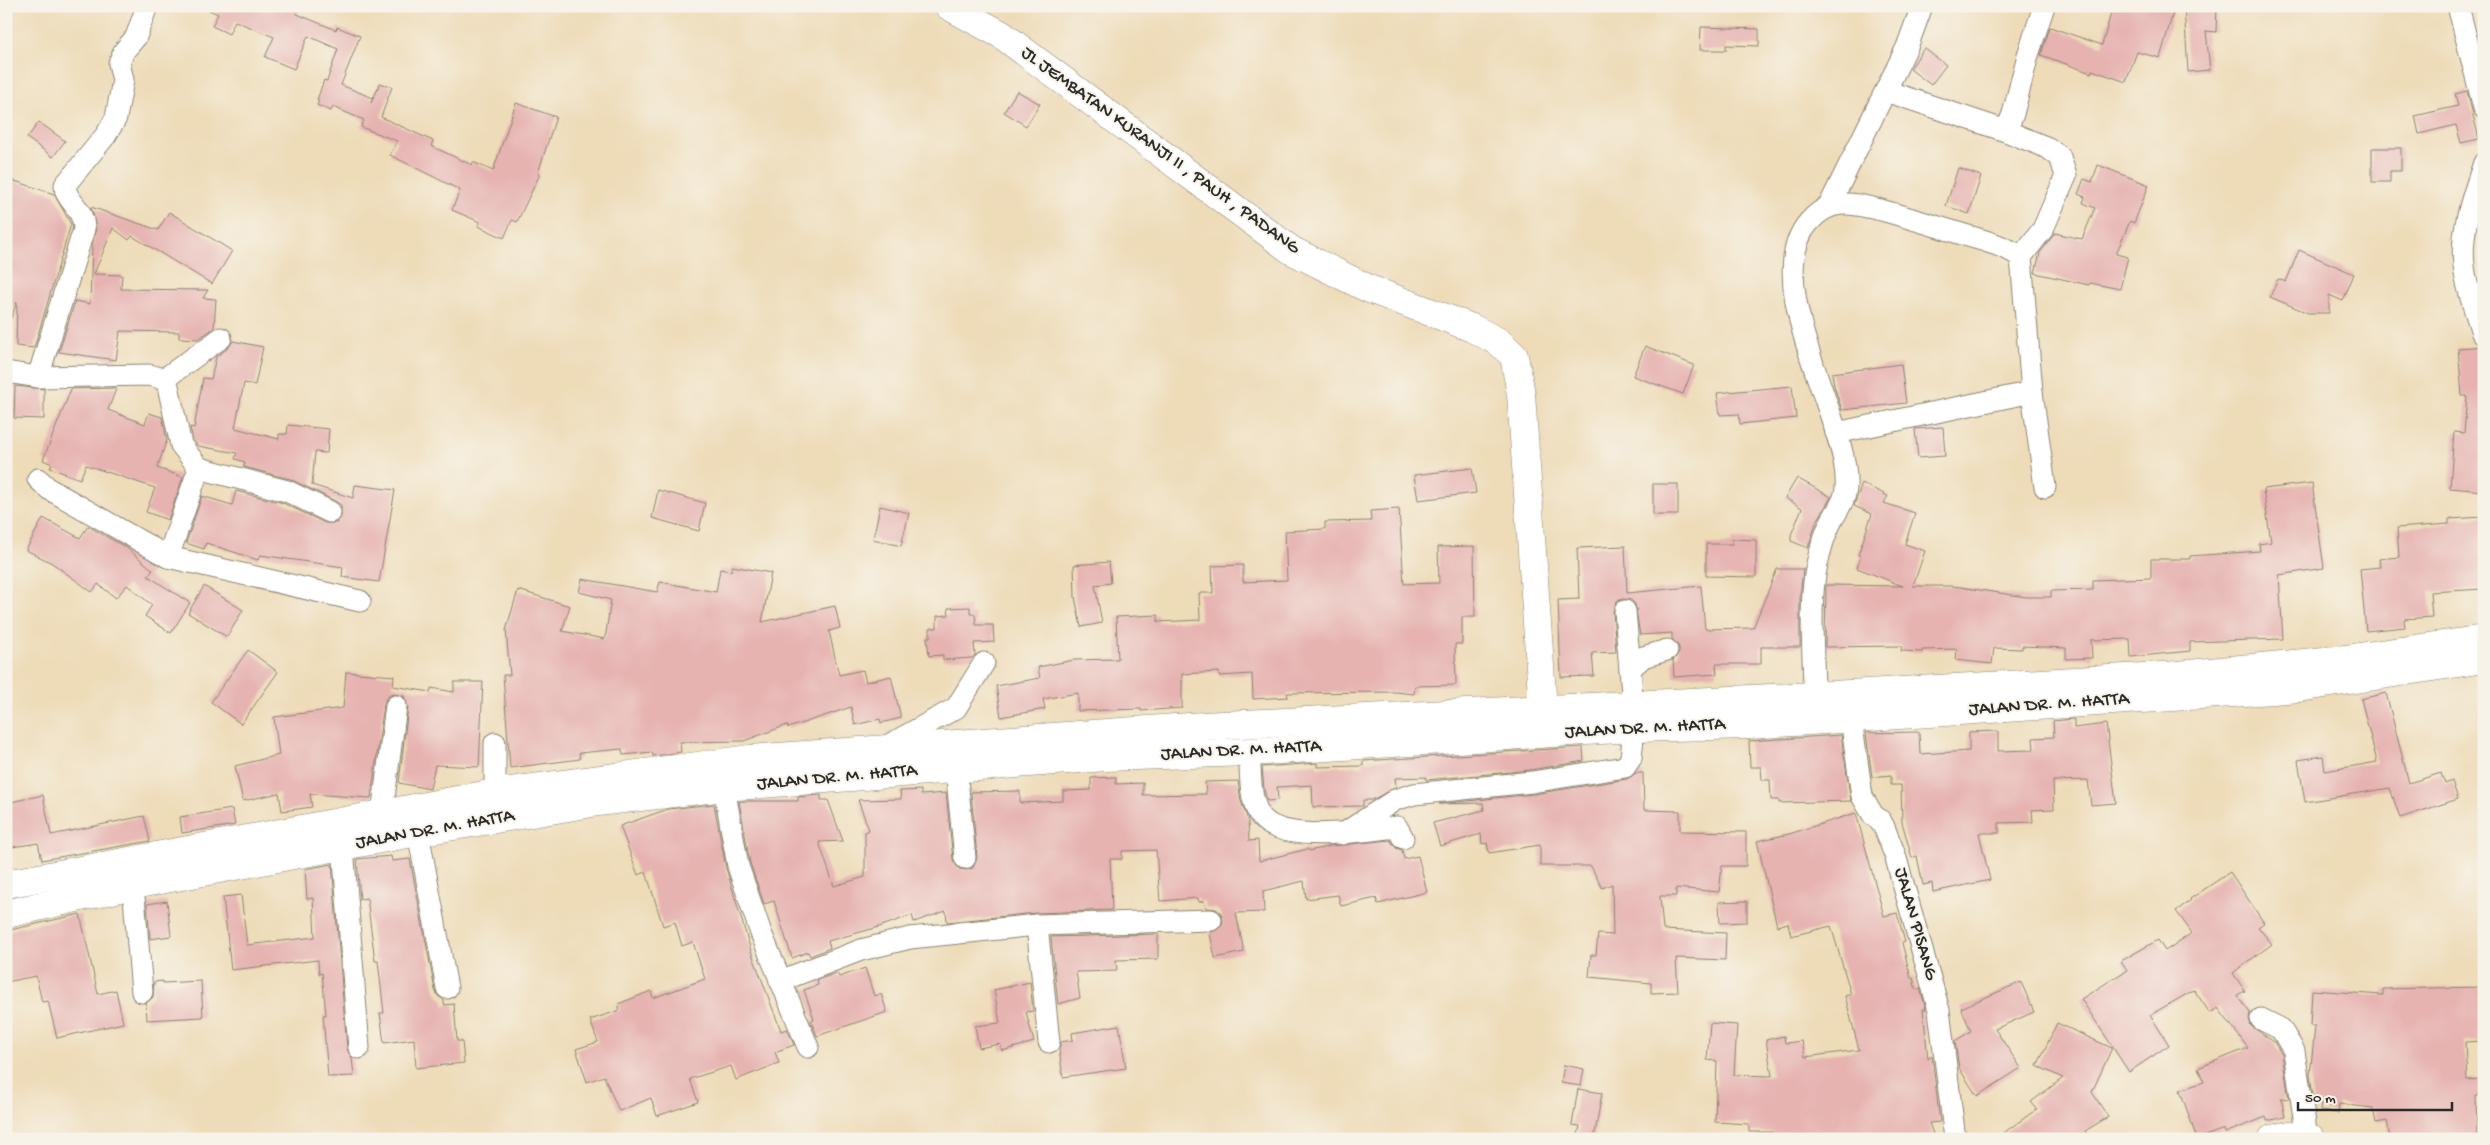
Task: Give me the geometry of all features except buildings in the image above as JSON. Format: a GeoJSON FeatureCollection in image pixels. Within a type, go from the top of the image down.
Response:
{"type":"FeatureCollection","features":[{"type":"Feature","properties":{"kind":"main road","name":"JL JEMBATAN KURANJI II , PAUH , PADANG"},"geometry":{"type":"LineString","coordinates":[[949,6],[1002,35],[1291,250],[1367,288],[1472,328],[1499,342],[1514,356],[1521,394],[1543,709]]}},
{"type":"Feature","properties":{"kind":"main road","name":"JALAN DR. M. HATTA"},"geometry":{"type":"LineString","coordinates":[[6,884],[382,814],[492,802],[750,759],[1203,726],[1543,709],[1633,716],[1851,718],[2218,694],[2484,640]]}},
{"type":"Feature","properties":{"kind":"main road","name":"JALAN DR. M. HATTA"},"geometry":{"type":"LineString","coordinates":[[6,914],[133,885],[418,832],[492,802],[598,802],[724,787],[1106,757],[1249,752],[1633,716],[1814,696],[2178,675],[2313,674],[2484,659]]}},
{"type":"Feature","properties":{"kind":"main road"},"geometry":{"type":"LineString","coordinates":[[2272,1139],[2290,1135],[2309,1138]]}},
{"type":"Feature","properties":{"kind":"street"},"geometry":{"type":"LineString","coordinates":[[38,377],[84,229],[81,213],[65,193],[64,185],[106,135],[116,118],[124,80],[119,63],[124,51],[136,37],[147,6]]}},
{"type":"Feature","properties":{"kind":"street"},"geometry":{"type":"LineString","coordinates":[[1814,696],[1814,584],[1817,564],[1828,528],[1845,494],[1845,467],[1794,297],[1791,265],[1802,229],[1812,218],[1830,204],[1907,47],[1922,6]]}},
{"type":"Feature","properties":{"kind":"street"},"geometry":{"type":"LineString","coordinates":[[2006,131],[2014,114],[2028,55],[2044,6]]}},
{"type":"Feature","properties":{"kind":"street"},"geometry":{"type":"LineString","coordinates":[[2458,6],[2484,108]]}},
{"type":"Feature","properties":{"kind":"street"},"geometry":{"type":"LineString","coordinates":[[1886,91],[2006,131],[2048,148],[2060,157],[2066,176],[2043,229],[2021,257],[2032,392],[2045,487]]}},
{"type":"Feature","properties":{"kind":"street"},"geometry":{"type":"LineString","coordinates":[[2482,334],[2464,268],[2464,240],[2472,202],[2484,163]]}},
{"type":"Feature","properties":{"kind":"street"},"geometry":{"type":"LineString","coordinates":[[1830,204],[1862,205],[1943,227],[1996,245],[2021,257]]}},
{"type":"Feature","properties":{"kind":"street"},"geometry":{"type":"LineString","coordinates":[[164,379],[221,338]]}},
{"type":"Feature","properties":{"kind":"street"},"geometry":{"type":"LineString","coordinates":[[6,372],[38,377],[149,375],[164,379],[168,386],[181,445],[198,468],[287,491],[330,512]]}},
{"type":"Feature","properties":{"kind":"street"},"geometry":{"type":"LineString","coordinates":[[1836,433],[2032,392]]}},
{"type":"Feature","properties":{"kind":"street"},"geometry":{"type":"LineString","coordinates":[[168,557],[198,468]]}},
{"type":"Feature","properties":{"kind":"street"},"geometry":{"type":"LineString","coordinates":[[38,478],[50,489],[168,557],[360,601]]}},
{"type":"Feature","properties":{"kind":"street"},"geometry":{"type":"LineString","coordinates":[[1343,834],[1395,800],[1414,794],[1532,782],[1625,767],[1631,758],[1633,716],[1625,611]]}},
{"type":"Feature","properties":{"kind":"street"},"geometry":{"type":"LineString","coordinates":[[1630,669],[1643,657],[1667,650]]}},
{"type":"Feature","properties":{"kind":"street"},"geometry":{"type":"LineString","coordinates":[[882,749],[956,708],[984,663]]}},
{"type":"Feature","properties":{"kind":"street"},"geometry":{"type":"LineString","coordinates":[[382,814],[396,706]]}},
{"type":"Feature","properties":{"kind":"street","name":"JALAN PISANG"},"geometry":{"type":"LineString","coordinates":[[1851,718],[1862,796],[1873,815],[1880,820],[1895,855],[1940,1010],[1955,1139]]}},
{"type":"Feature","properties":{"kind":"street"},"geometry":{"type":"LineString","coordinates":[[492,802],[495,743]]}},
{"type":"Feature","properties":{"kind":"street"},"geometry":{"type":"LineString","coordinates":[[1249,752],[1253,799],[1258,813],[1264,821],[1276,827],[1296,831],[1343,834],[1397,828],[1403,838]]}},
{"type":"Feature","properties":{"kind":"street"},"geometry":{"type":"LineString","coordinates":[[956,769],[965,858]]}},
{"type":"Feature","properties":{"kind":"street"},"geometry":{"type":"LineString","coordinates":[[724,787],[738,866],[780,981],[808,1047]]}},
{"type":"Feature","properties":{"kind":"street"},"geometry":{"type":"LineString","coordinates":[[418,832],[447,988]]}},
{"type":"Feature","properties":{"kind":"street"},"geometry":{"type":"LineString","coordinates":[[343,846],[359,1048]]}},
{"type":"Feature","properties":{"kind":"street"},"geometry":{"type":"LineString","coordinates":[[133,885],[142,992]]}},
{"type":"Feature","properties":{"kind":"street"},"geometry":{"type":"LineString","coordinates":[[780,981],[861,950],[910,938],[1037,925],[1211,920]]}},
{"type":"Feature","properties":{"kind":"street"},"geometry":{"type":"LineString","coordinates":[[1037,925],[1049,1042]]}},
{"type":"Feature","properties":{"kind":"street"},"geometry":{"type":"LineString","coordinates":[[2261,1019],[2282,1029],[2294,1051],[2309,1138]]}}]}
